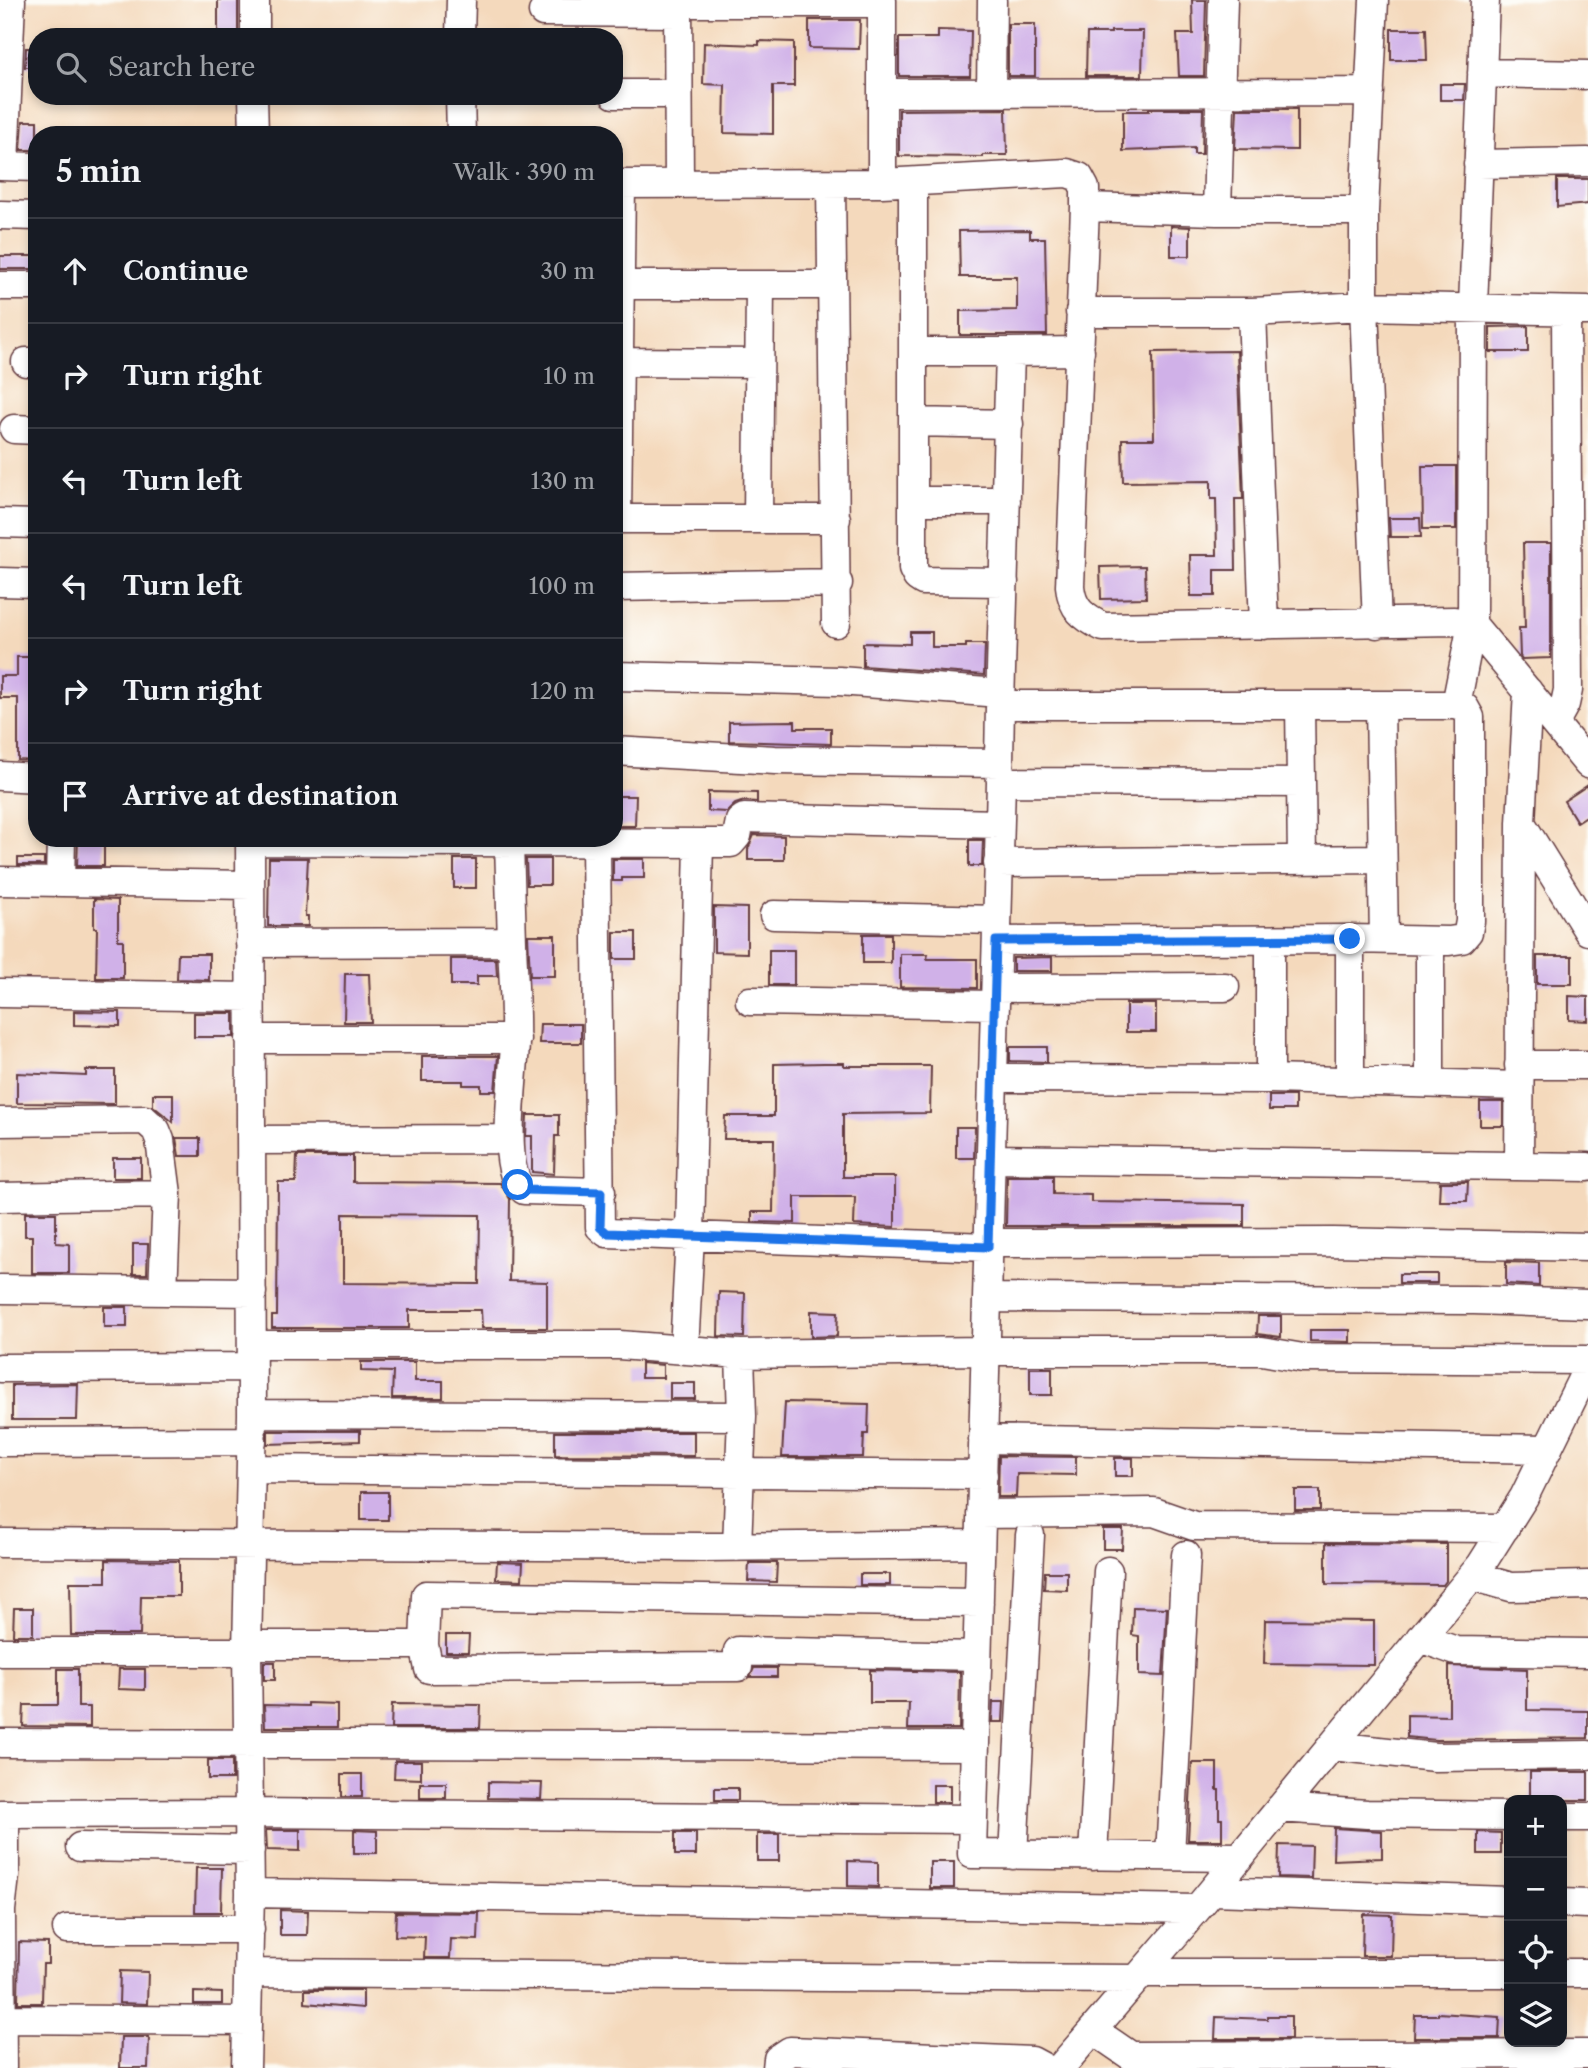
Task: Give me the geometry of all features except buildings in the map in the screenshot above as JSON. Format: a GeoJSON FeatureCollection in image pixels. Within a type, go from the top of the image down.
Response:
{"type":"FeatureCollection","features":[{"type":"Feature","properties":{"kind":"street"},"geometry":{"type":"LineString","coordinates":[[11,0],[2,166],[28,167]]}},
{"type":"Feature","properties":{"kind":"street"},"geometry":{"type":"LineString","coordinates":[[255,0],[255,28]]}},
{"type":"Feature","properties":{"kind":"street"},"geometry":{"type":"LineString","coordinates":[[460,28],[461,0]]}},
{"type":"Feature","properties":{"kind":"street"},"geometry":{"type":"LineString","coordinates":[[991,93],[992,0]]}},
{"type":"Feature","properties":{"kind":"street"},"geometry":{"type":"LineString","coordinates":[[1217,211],[1223,0]]}},
{"type":"Feature","properties":{"kind":"street"},"geometry":{"type":"LineString","coordinates":[[1374,0],[1364,211],[1364,306],[1377,624]]}},
{"type":"Feature","properties":{"kind":"street"},"geometry":{"type":"LineString","coordinates":[[1456,705],[1472,624],[1473,307],[1485,0]]}},
{"type":"Feature","properties":{"kind":"street"},"geometry":{"type":"LineString","coordinates":[[543,16],[678,5],[882,2],[882,183]]}},
{"type":"Feature","properties":{"kind":"street"},"geometry":{"type":"LineString","coordinates":[[678,5],[679,184]]}},
{"type":"Feature","properties":{"kind":"street"},"geometry":{"type":"LineString","coordinates":[[1482,73],[1588,75]]}},
{"type":"Feature","properties":{"kind":"street"},"geometry":{"type":"LineString","coordinates":[[882,93],[1370,92]]}},
{"type":"Feature","properties":{"kind":"street"},"geometry":{"type":"LineString","coordinates":[[623,94],[678,94]]}},
{"type":"Feature","properties":{"kind":"street"},"geometry":{"type":"LineString","coordinates":[[253,105],[254,126]]}},
{"type":"Feature","properties":{"kind":"street"},"geometry":{"type":"LineString","coordinates":[[460,105],[461,126]]}},
{"type":"Feature","properties":{"kind":"street"},"geometry":{"type":"LineString","coordinates":[[1478,164],[1588,162]]}},
{"type":"Feature","properties":{"kind":"street"},"geometry":{"type":"LineString","coordinates":[[623,184],[882,183],[1067,173],[1079,177],[1085,188],[1085,206],[1070,586],[1071,600],[1077,610],[1103,627],[1454,621],[1472,624],[1528,691],[1570,728]]}},
{"type":"Feature","properties":{"kind":"street"},"geometry":{"type":"LineString","coordinates":[[913,182],[913,569],[923,581],[1004,582]]}},
{"type":"Feature","properties":{"kind":"street"},"geometry":{"type":"LineString","coordinates":[[831,184],[838,583],[836,623]]}},
{"type":"Feature","properties":{"kind":"street"},"geometry":{"type":"LineString","coordinates":[[1085,206],[1217,211],[1364,211]]}},
{"type":"Feature","properties":{"kind":"street"},"geometry":{"type":"LineString","coordinates":[[0,215],[28,216]]}},
{"type":"Feature","properties":{"kind":"street"},"geometry":{"type":"LineString","coordinates":[[623,285],[832,285]]}},
{"type":"Feature","properties":{"kind":"street"},"geometry":{"type":"LineString","coordinates":[[758,519],[760,285]]}},
{"type":"Feature","properties":{"kind":"street"},"geometry":{"type":"LineString","coordinates":[[0,286],[28,286]]}},
{"type":"Feature","properties":{"kind":"street"},"geometry":{"type":"LineString","coordinates":[[1080,312],[1252,312],[1364,306],[1577,311],[1568,690],[1565,704],[1570,728],[1588,764]]}},
{"type":"Feature","properties":{"kind":"street"},"geometry":{"type":"LineString","coordinates":[[1252,312],[1264,625]]}},
{"type":"Feature","properties":{"kind":"street"},"geometry":{"type":"LineString","coordinates":[[913,352],[1080,351]]}},
{"type":"Feature","properties":{"kind":"street"},"geometry":{"type":"LineString","coordinates":[[1010,352],[1000,699],[996,996],[972,1854],[1240,1857]]}},
{"type":"Feature","properties":{"kind":"street"},"geometry":{"type":"LineString","coordinates":[[623,362],[760,363]]}},
{"type":"Feature","properties":{"kind":"street"},"geometry":{"type":"LineString","coordinates":[[913,422],[1009,424]]}},
{"type":"Feature","properties":{"kind":"street"},"geometry":{"type":"LineString","coordinates":[[913,501],[1006,501]]}},
{"type":"Feature","properties":{"kind":"street"},"geometry":{"type":"LineString","coordinates":[[623,519],[836,519]]}},
{"type":"Feature","properties":{"kind":"street"},"geometry":{"type":"LineString","coordinates":[[0,523],[28,524]]}},
{"type":"Feature","properties":{"kind":"street"},"geometry":{"type":"LineString","coordinates":[[0,582],[28,583]]}},
{"type":"Feature","properties":{"kind":"street"},"geometry":{"type":"LineString","coordinates":[[623,587],[838,583]]}},
{"type":"Feature","properties":{"kind":"street"},"geometry":{"type":"LineString","coordinates":[[623,676],[839,681],[1000,699],[1456,705],[1465,708],[1470,717],[1470,921],[1468,932],[1462,939],[1270,940],[997,931],[774,915]]}},
{"type":"Feature","properties":{"kind":"street"},"geometry":{"type":"LineString","coordinates":[[1519,1166],[1521,823],[1528,691]]}},
{"type":"Feature","properties":{"kind":"street"},"geometry":{"type":"LineString","coordinates":[[1300,705],[1302,860]]}},
{"type":"Feature","properties":{"kind":"street"},"geometry":{"type":"LineString","coordinates":[[1380,705],[1384,939]]}},
{"type":"Feature","properties":{"kind":"street"},"geometry":{"type":"LineString","coordinates":[[623,752],[1000,772],[1301,783]]}},
{"type":"Feature","properties":{"kind":"street"},"geometry":{"type":"LineString","coordinates":[[0,776],[28,778]]}},
{"type":"Feature","properties":{"kind":"street"},"geometry":{"type":"LineString","coordinates":[[623,843],[732,843],[737,836],[740,821],[744,818],[999,824]]}},
{"type":"Feature","properties":{"kind":"street"},"geometry":{"type":"LineString","coordinates":[[1521,823],[1588,931]]}},
{"type":"Feature","properties":{"kind":"street"},"geometry":{"type":"LineString","coordinates":[[684,1350],[690,1236],[699,844]]}},
{"type":"Feature","properties":{"kind":"street"},"geometry":{"type":"LineString","coordinates":[[60,882],[61,847]]}},
{"type":"Feature","properties":{"kind":"street"},"geometry":{"type":"LineString","coordinates":[[246,2068],[250,1929],[247,1648],[252,1469],[250,847]]}},
{"type":"Feature","properties":{"kind":"street"},"geometry":{"type":"LineString","coordinates":[[509,847],[516,1040],[509,1139],[514,1178],[524,1190],[601,1192]]}},
{"type":"Feature","properties":{"kind":"street"},"geometry":{"type":"LineString","coordinates":[[596,847],[600,1227],[607,1233],[988,1245],[1333,1242],[1588,1247]]}},
{"type":"Feature","properties":{"kind":"street"},"geometry":{"type":"LineString","coordinates":[[998,863],[1381,859]]}},
{"type":"Feature","properties":{"kind":"street"},"geometry":{"type":"LineString","coordinates":[[0,881],[250,885]]}},
{"type":"Feature","properties":{"kind":"street"},"geometry":{"type":"LineString","coordinates":[[1350,939],[1350,1082]]}},
{"type":"Feature","properties":{"kind":"street"},"geometry":{"type":"LineString","coordinates":[[1270,940],[1270,1080]]}},
{"type":"Feature","properties":{"kind":"street"},"geometry":{"type":"LineString","coordinates":[[1430,941],[1430,1083]]}},
{"type":"Feature","properties":{"kind":"street"},"geometry":{"type":"LineString","coordinates":[[250,943],[512,942]]}},
{"type":"Feature","properties":{"kind":"street"},"geometry":{"type":"LineString","coordinates":[[750,1001],[996,996],[1225,987]]}},
{"type":"Feature","properties":{"kind":"street"},"geometry":{"type":"LineString","coordinates":[[0,993],[250,997]]}},
{"type":"Feature","properties":{"kind":"street"},"geometry":{"type":"LineString","coordinates":[[250,1039],[516,1040]]}},
{"type":"Feature","properties":{"kind":"street"},"geometry":{"type":"LineString","coordinates":[[993,1078],[1430,1083],[1519,1075],[1588,1065]]}},
{"type":"Feature","properties":{"kind":"street"},"geometry":{"type":"LineString","coordinates":[[0,1122],[145,1119],[156,1130],[160,1140],[167,1194],[163,1291]]}},
{"type":"Feature","properties":{"kind":"street"},"geometry":{"type":"LineString","coordinates":[[251,1140],[509,1139]]}},
{"type":"Feature","properties":{"kind":"street"},"geometry":{"type":"LineString","coordinates":[[990,1159],[1588,1167]]}},
{"type":"Feature","properties":{"kind":"street"},"geometry":{"type":"LineString","coordinates":[[0,1196],[167,1194]]}},
{"type":"Feature","properties":{"kind":"street"},"geometry":{"type":"LineString","coordinates":[[0,1289],[252,1292]]}},
{"type":"Feature","properties":{"kind":"street"},"geometry":{"type":"LineString","coordinates":[[987,1298],[1474,1300],[1588,1304]]}},
{"type":"Feature","properties":{"kind":"street"},"geometry":{"type":"LineString","coordinates":[[0,1368],[252,1356],[619,1345],[740,1354],[1262,1351],[1303,1358],[1588,1360]]}},
{"type":"Feature","properties":{"kind":"street"},"geometry":{"type":"LineString","coordinates":[[737,1547],[742,1416],[740,1354]]}},
{"type":"Feature","properties":{"kind":"street"},"geometry":{"type":"LineString","coordinates":[[1060,2068],[1204,1900],[1472,1576],[1524,1497],[1588,1367]]}},
{"type":"Feature","properties":{"kind":"street"},"geometry":{"type":"LineString","coordinates":[[0,1442],[252,1427],[742,1416]]}},
{"type":"Feature","properties":{"kind":"street"},"geometry":{"type":"LineString","coordinates":[[983,1439],[1548,1449]]}},
{"type":"Feature","properties":{"kind":"street"},"geometry":{"type":"LineString","coordinates":[[252,1469],[983,1475]]}},
{"type":"Feature","properties":{"kind":"street"},"geometry":{"type":"LineString","coordinates":[[981,1514],[1154,1512],[1194,1526],[1505,1528]]}},
{"type":"Feature","properties":{"kind":"street"},"geometry":{"type":"LineString","coordinates":[[1013,1855],[1030,1535]]}},
{"type":"Feature","properties":{"kind":"street"},"geometry":{"type":"LineString","coordinates":[[0,1544],[737,1547],[980,1544]]}},
{"type":"Feature","properties":{"kind":"street"},"geometry":{"type":"LineString","coordinates":[[1170,1856],[1186,1555]]}},
{"type":"Feature","properties":{"kind":"street"},"geometry":{"type":"LineString","coordinates":[[1093,1856],[1108,1571]]}},
{"type":"Feature","properties":{"kind":"street"},"geometry":{"type":"LineString","coordinates":[[1472,1576],[1511,1587],[1588,1585]]}},
{"type":"Feature","properties":{"kind":"street"},"geometry":{"type":"LineString","coordinates":[[977,1656],[738,1651],[738,1667],[429,1669],[424,1645],[426,1595],[979,1603]]}},
{"type":"Feature","properties":{"kind":"street"},"geometry":{"type":"LineString","coordinates":[[1420,1638],[1456,1651],[1588,1653]]}},
{"type":"Feature","properties":{"kind":"street"},"geometry":{"type":"LineString","coordinates":[[0,1651],[424,1645]]}},
{"type":"Feature","properties":{"kind":"street"},"geometry":{"type":"LineString","coordinates":[[0,1743],[975,1746]]}},
{"type":"Feature","properties":{"kind":"street"},"geometry":{"type":"LineString","coordinates":[[1332,1746],[1435,1757],[1588,1755]]}},
{"type":"Feature","properties":{"kind":"street"},"geometry":{"type":"LineString","coordinates":[[1280,1808],[1367,1814],[1504,1816]]}},
{"type":"Feature","properties":{"kind":"street"},"geometry":{"type":"LineString","coordinates":[[2,2068],[1,1910],[5,1877],[3,1814],[248,1813],[973,1819]]}},
{"type":"Feature","properties":{"kind":"street"},"geometry":{"type":"LineString","coordinates":[[1567,1817],[1588,1817]]}},
{"type":"Feature","properties":{"kind":"street"},"geometry":{"type":"LineString","coordinates":[[80,1847],[250,1850]]}},
{"type":"Feature","properties":{"kind":"street"},"geometry":{"type":"LineString","coordinates":[[250,1893],[1504,1901]]}},
{"type":"Feature","properties":{"kind":"street"},"geometry":{"type":"LineString","coordinates":[[1567,1903],[1588,1904]]}},
{"type":"Feature","properties":{"kind":"street"},"geometry":{"type":"LineString","coordinates":[[67,1929],[250,1929]]}},
{"type":"Feature","properties":{"kind":"street"},"geometry":{"type":"LineString","coordinates":[[249,1973],[1140,1976],[1504,1973]]}},
{"type":"Feature","properties":{"kind":"street"},"geometry":{"type":"LineString","coordinates":[[1567,1973],[1588,1973]]}},
{"type":"Feature","properties":{"kind":"street"},"geometry":{"type":"LineString","coordinates":[[1,2031],[247,2021]]}},
{"type":"Feature","properties":{"kind":"street"},"geometry":{"type":"LineString","coordinates":[[1093,2030],[1131,2056],[1588,2054]]}},
{"type":"Feature","properties":{"kind":"street"},"geometry":{"type":"LineString","coordinates":[[777,2068],[778,2059],[790,2051],[1032,2062],[1045,2068]]}},
{"type":"Feature","properties":{"kind":"route"},"geometry":{"type":"LineString","coordinates":[[518,1185],[524,1190],[601,1192],[600,1227],[607,1233],[988,1247],[996,941],[1350,939]]}}]}
